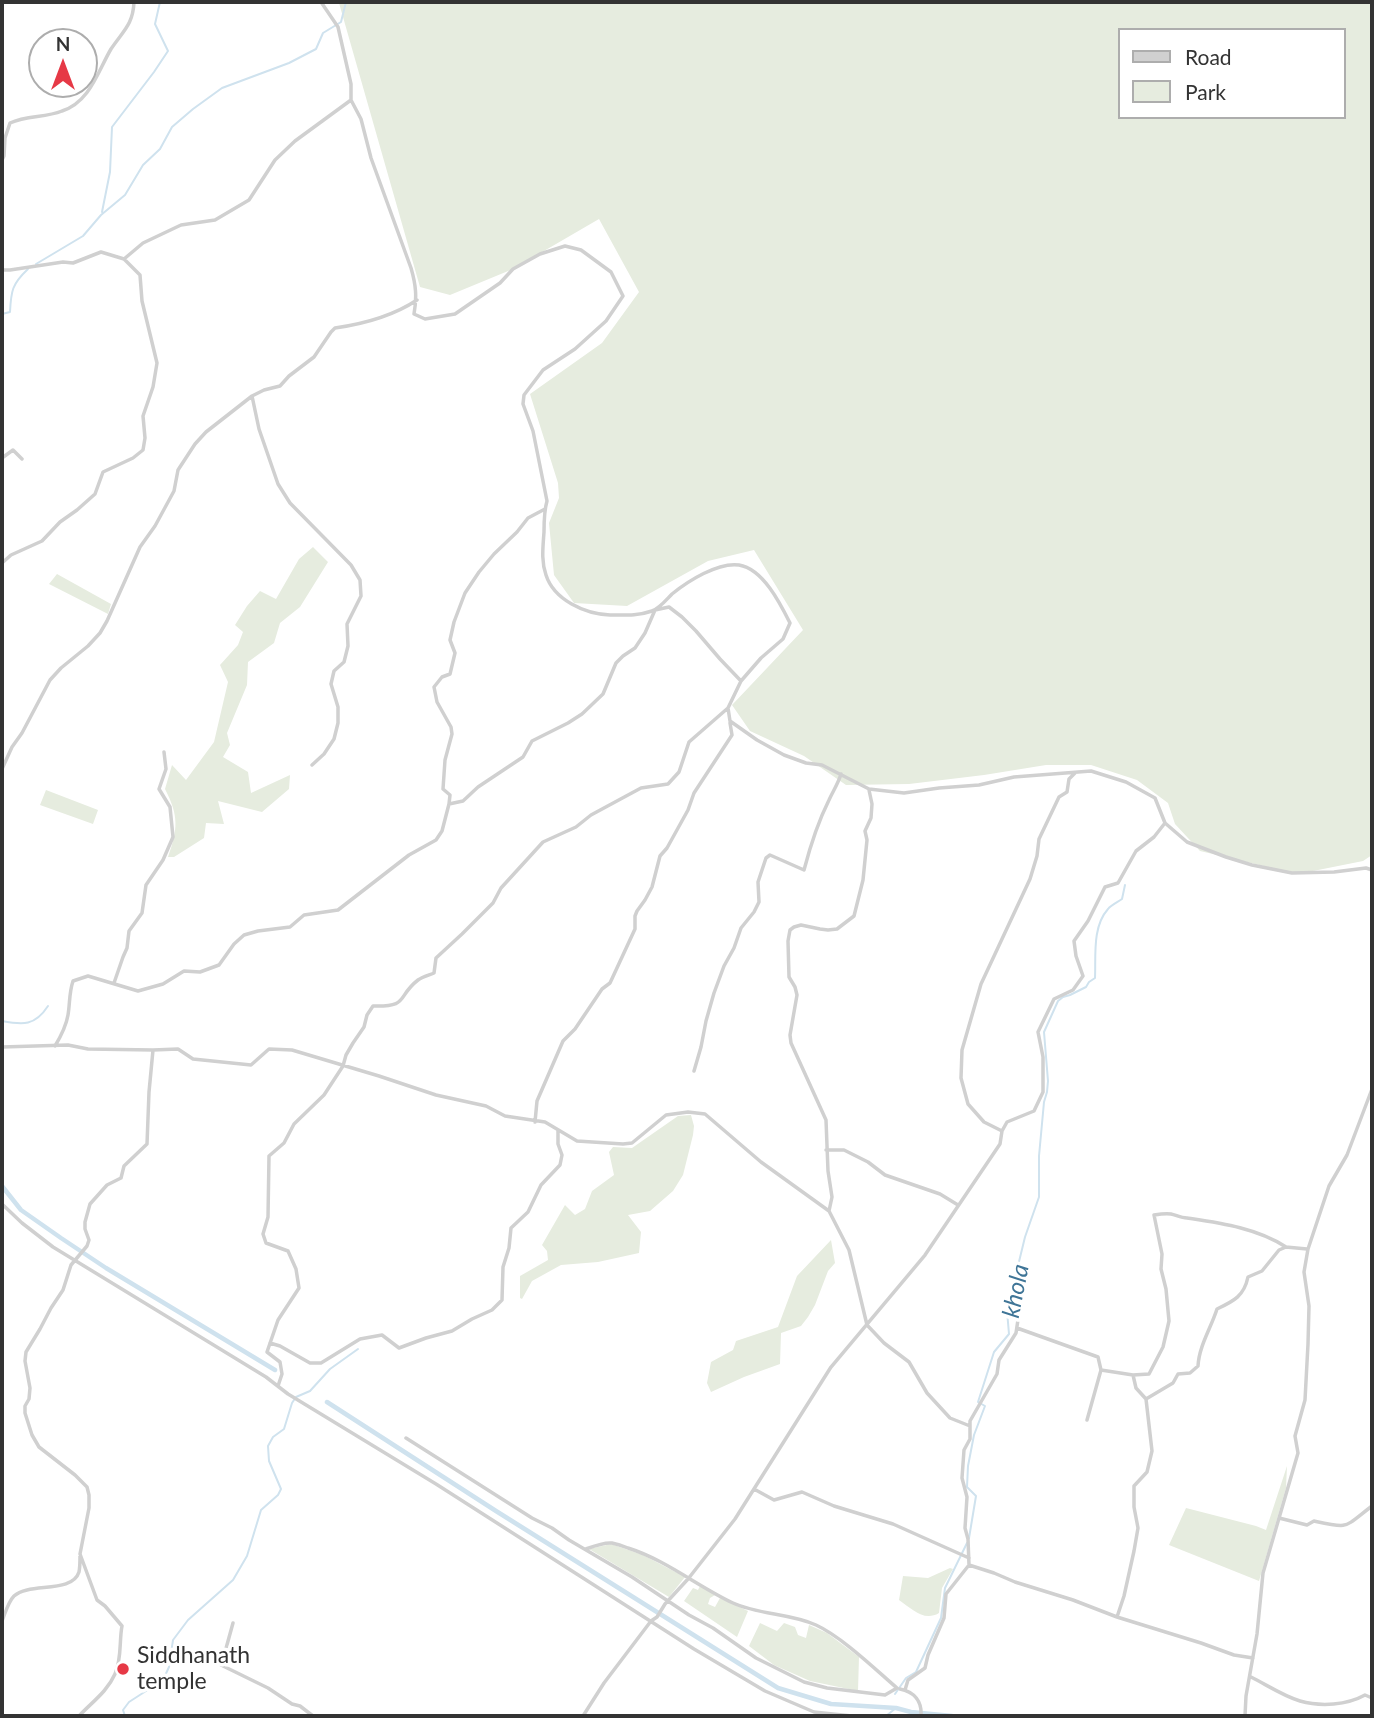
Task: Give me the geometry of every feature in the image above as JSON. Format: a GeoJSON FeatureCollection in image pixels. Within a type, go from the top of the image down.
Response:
{"type":"FeatureCollection","features":[{"type":"Feature","properties":{"kind":"street"},"geometry":{"type":"LineString","coordinates":[[2,160],[10,123],[22,117],[63,111],[84,96],[110,51],[128,27],[134,2]]}},
{"type":"Feature","properties":{"kind":"street"},"geometry":{"type":"LineString","coordinates":[[321,2],[338,27],[351,84],[351,100],[361,120],[371,158],[416,285],[414,314],[425,319],[455,314],[500,283],[513,269],[540,254],[565,246],[581,250],[611,272],[623,296],[606,321],[575,349],[543,370],[524,395],[523,404],[533,431],[544,479],[547,501],[542,557],[550,584],[564,599],[595,614],[633,616],[670,607],[741,681]]}},
{"type":"Feature","properties":{"kind":"street"},"geometry":{"type":"LineString","coordinates":[[124,260],[143,243],[181,225],[215,220],[249,200],[275,160],[295,141],[351,100]]}},
{"type":"Feature","properties":{"kind":"street"},"geometry":{"type":"LineString","coordinates":[[2,270],[73,263],[101,252],[124,260],[139,275],[142,301],[158,363],[144,416],[143,450],[133,458],[103,472],[95,494],[60,522],[42,541],[12,555],[2,563]]}},
{"type":"Feature","properties":{"kind":"street"},"geometry":{"type":"LineString","coordinates":[[2,769],[50,680],[100,633],[140,547],[174,491],[178,470],[206,432],[264,390],[280,386],[314,357],[335,328],[374,320],[417,300]]}},
{"type":"Feature","properties":{"kind":"street"},"geometry":{"type":"LineString","coordinates":[[253,397],[259,429],[278,484],[290,503],[351,565],[360,580],[361,596],[347,624],[348,646],[344,662],[334,671],[331,684],[338,707],[334,739],[312,765]]}},
{"type":"Feature","properties":{"kind":"street"},"geometry":{"type":"LineString","coordinates":[[2,458],[13,450],[22,459]]}},
{"type":"Feature","properties":{"kind":"street"},"geometry":{"type":"LineString","coordinates":[[55,1046],[64,1033],[73,981],[88,976],[138,991],[163,984],[184,971],[200,972],[219,965],[244,935],[290,926],[304,915],[338,910],[409,855],[436,840],[442,831],[449,804],[450,796],[443,789],[445,760],[452,734],[437,702],[434,687],[442,677],[450,674],[455,653],[450,640],[454,622],[465,593],[479,572],[528,518],[545,509]]}},
{"type":"Feature","properties":{"kind":"street"},"geometry":{"type":"LineString","coordinates":[[278,1386],[282,1374],[280,1362],[267,1352],[278,1320],[299,1288],[296,1269],[288,1251],[266,1242],[263,1234],[268,1217],[269,1156],[284,1143],[294,1124],[324,1095],[343,1066],[346,1055],[364,1027],[373,1006],[400,1003],[419,979],[434,973],[436,958],[493,903],[501,888],[543,842],[576,827],[591,815],[642,788],[667,784],[679,772],[689,742],[728,708],[741,681],[761,658],[783,639],[790,623],[782,606],[754,570],[737,565],[706,571],[674,592],[654,610],[645,633],[635,648],[616,663],[603,694],[582,714],[532,741],[523,757],[478,787],[463,801],[449,804]]}},
{"type":"Feature","properties":{"kind":"street"},"geometry":{"type":"LineString","coordinates":[[535,1122],[537,1101],[563,1041],[575,1029],[602,989],[610,983],[635,929],[637,911],[652,887],[660,856],[688,810],[694,793],[732,735],[728,708]]}},
{"type":"Feature","properties":{"kind":"street"},"geometry":{"type":"LineString","coordinates":[[730,721],[784,755],[806,763],[822,765],[869,789],[904,793],[979,785],[1014,777],[1091,771],[1126,782],[1155,798],[1166,823],[1187,842],[1252,865],[1292,873],[1366,868],[1372,870]]}},
{"type":"Feature","properties":{"kind":"street"},"geometry":{"type":"LineString","coordinates":[[114,984],[127,948],[129,931],[142,913],[146,885],[163,860],[173,837],[170,807],[159,789],[166,769],[164,752]]}},
{"type":"Feature","properties":{"kind":"street"},"geometry":{"type":"LineString","coordinates":[[1002,1131],[984,1122],[968,1104],[961,1078],[962,1049],[981,984],[1030,879],[1039,839],[1059,797],[1067,793],[1069,779],[1077,772]]}},
{"type":"Feature","properties":{"kind":"street"},"geometry":{"type":"LineString","coordinates":[[694,1071],[714,993],[724,966],[741,928],[759,902],[758,882],[766,858],[770,855],[804,870],[817,829],[841,774]]}},
{"type":"Feature","properties":{"kind":"street"},"geometry":{"type":"LineString","coordinates":[[829,1211],[832,1197],[826,1150],[826,1120],[791,1043],[797,995],[789,977],[788,941],[790,930],[794,927],[801,925],[837,929],[854,916],[863,880],[867,840],[865,831],[871,818],[869,789]]}},
{"type":"Feature","properties":{"kind":"street"},"geometry":{"type":"LineString","coordinates":[[583,1716],[604,1683],[651,1621],[735,1519],[831,1367],[925,1255],[1000,1144],[1007,1122],[1034,1111],[1043,1092],[1043,1057],[1038,1032],[1054,999],[1073,990],[1083,976],[1074,941],[1088,921],[1105,887],[1118,883],[1136,851],[1166,823]]}},
{"type":"Feature","properties":{"kind":"street"},"geometry":{"type":"LineString","coordinates":[[2,1047],[68,1045],[88,1049],[177,1049],[193,1059],[251,1065],[269,1049],[292,1050],[436,1095],[486,1106],[505,1116],[545,1122],[577,1141],[632,1143],[666,1115],[688,1112],[705,1114],[761,1162],[829,1211],[849,1250],[867,1325],[908,1362],[927,1393],[950,1418],[970,1426]]}},
{"type":"Feature","properties":{"kind":"street"},"geometry":{"type":"LineString","coordinates":[[2,1621],[13,1597],[37,1587],[57,1587],[76,1577],[79,1572],[89,1495],[87,1487],[39,1447],[32,1435],[25,1413],[30,1388],[26,1352],[63,1290],[71,1265],[87,1245],[89,1240],[85,1223],[90,1204],[107,1185],[121,1178],[124,1166],[147,1143],[153,1050]]}},
{"type":"Feature","properties":{"kind":"street"},"geometry":{"type":"LineString","coordinates":[[1245,1716],[1264,1573],[1298,1453],[1295,1436],[1304,1400],[1309,1306],[1304,1272],[1308,1249],[1329,1186],[1347,1155],[1372,1088]]}},
{"type":"Feature","properties":{"kind":"street"},"geometry":{"type":"LineString","coordinates":[[270,1343],[310,1363],[321,1363],[360,1339],[382,1335],[399,1348],[452,1331],[492,1310],[502,1300],[503,1267],[511,1228],[528,1212],[541,1185],[561,1165],[558,1130]]}},
{"type":"Feature","properties":{"kind":"street"},"geometry":{"type":"LineString","coordinates":[[826,1150],[844,1150],[869,1162],[886,1175],[940,1194],[958,1205]]}},
{"type":"Feature","properties":{"kind":"street"},"geometry":{"type":"LineString","coordinates":[[2,1204],[53,1247],[266,1377],[298,1400],[436,1484],[694,1649],[765,1691],[814,1712],[852,1716]]}},
{"type":"Feature","properties":{"kind":"street"},"geometry":{"type":"LineString","coordinates":[[1101,1370],[1133,1375],[1149,1374],[1163,1347],[1169,1321],[1161,1269],[1162,1254],[1154,1215],[1169,1213],[1182,1218],[1237,1227],[1272,1238],[1286,1247],[1308,1249]]}},
{"type":"Feature","properties":{"kind":"street"},"geometry":{"type":"LineString","coordinates":[[1146,1399],[1165,1389],[1178,1374],[1190,1373],[1198,1366],[1199,1352],[1217,1309],[1234,1301],[1244,1292],[1248,1277],[1262,1271],[1279,1250],[1286,1247]]}},
{"type":"Feature","properties":{"kind":"street"},"geometry":{"type":"LineString","coordinates":[[921,1716],[922,1707],[916,1696],[903,1690],[908,1680],[925,1668],[944,1618],[946,1594],[969,1565],[965,1528],[967,1497],[962,1478],[964,1450],[970,1439],[970,1421],[997,1374],[999,1360],[1016,1333],[1019,1313],[1015,1301],[1018,1285]]}},
{"type":"Feature","properties":{"kind":"street"},"geometry":{"type":"LineString","coordinates":[[1017,1328],[1098,1357],[1101,1370],[1087,1420]]}},
{"type":"Feature","properties":{"kind":"street"},"geometry":{"type":"LineString","coordinates":[[1116,1617],[1124,1596],[1138,1528],[1134,1486],[1147,1472],[1152,1451],[1146,1399],[1136,1388],[1133,1375]]}},
{"type":"Feature","properties":{"kind":"street"},"geometry":{"type":"LineString","coordinates":[[406,1438],[713,1628],[756,1658],[804,1682],[827,1688],[885,1695],[897,1688],[836,1638],[817,1626],[788,1616],[755,1611],[732,1602],[638,1551],[611,1543],[586,1549]]}},
{"type":"Feature","properties":{"kind":"street"},"geometry":{"type":"LineString","coordinates":[[754,1489],[774,1500],[802,1492],[834,1506],[893,1524],[969,1558]]}},
{"type":"Feature","properties":{"kind":"street"},"geometry":{"type":"LineString","coordinates":[[1279,1518],[1307,1525],[1314,1521],[1339,1527],[1347,1526],[1372,1506]]}},
{"type":"Feature","properties":{"kind":"street"},"geometry":{"type":"LineString","coordinates":[[79,1716],[99,1698],[115,1674],[120,1655],[122,1626],[97,1600],[80,1554]]}},
{"type":"Feature","properties":{"kind":"street"},"geometry":{"type":"LineString","coordinates":[[969,1565],[1097,1608],[1116,1617],[1234,1655],[1253,1658]]}},
{"type":"Feature","properties":{"kind":"street"},"geometry":{"type":"LineString","coordinates":[[233,1623],[225,1652],[219,1656],[221,1665],[268,1688],[313,1716]]}},
{"type":"Feature","properties":{"kind":"street"},"geometry":{"type":"LineString","coordinates":[[1251,1677],[1300,1701],[1320,1704],[1353,1701],[1365,1695],[1372,1698]]}},
{"type":"Feature","properties":{"kind":"green space"},"geometry":{"type":"Polygon","coordinates":[[[337,2],[1372,2],[1372,855],[1363,861],[1298,874],[1200,851],[1175,824],[1168,803],[1137,780],[1091,765],[1046,765],[909,784],[846,785],[804,756],[750,731],[732,705],[803,630],[754,550],[708,561],[627,606],[574,603],[554,575],[549,523],[559,498],[558,483],[530,394],[602,343],[639,292],[599,219],[513,269],[450,295],[420,287],[337,2]]]}},
{"type":"Feature","properties":{"kind":"green space"},"geometry":{"type":"Polygon","coordinates":[[[313,547],[328,562],[300,607],[280,623],[274,643],[248,662],[247,685],[227,733],[230,745],[223,757],[248,772],[251,793],[290,775],[289,789],[262,812],[218,801],[224,824],[206,823],[204,838],[174,857],[168,857],[176,823],[165,789],[172,765],[186,780],[214,742],[228,682],[220,665],[238,645],[243,632],[235,625],[260,591],[276,599],[299,559],[313,547]]]}},
{"type":"Feature","properties":{"kind":"green space"},"geometry":{"type":"Polygon","coordinates":[[[57,574],[111,604],[108,614],[49,584],[57,574]]]}},
{"type":"Feature","properties":{"kind":"green space"},"geometry":{"type":"Polygon","coordinates":[[[46,790],[98,810],[93,824],[40,805],[46,790]]]}},
{"type":"Feature","properties":{"kind":"green space"},"geometry":{"type":"Polygon","coordinates":[[[691,1115],[693,1135],[683,1175],[673,1191],[650,1211],[628,1215],[641,1232],[639,1253],[598,1262],[561,1265],[532,1281],[522,1299],[520,1298],[520,1276],[548,1260],[547,1251],[542,1245],[565,1205],[575,1215],[585,1209],[592,1191],[614,1175],[609,1152],[613,1147],[632,1148],[678,1116],[691,1115]]]}},
{"type":"Feature","properties":{"kind":"green space"},"geometry":{"type":"Polygon","coordinates":[[[831,1240],[835,1263],[828,1271],[808,1317],[801,1326],[781,1333],[780,1364],[711,1392],[707,1383],[711,1362],[733,1350],[736,1341],[778,1327],[797,1276],[831,1240]]]}},
{"type":"Feature","properties":{"kind":"green space"},"geometry":{"type":"Polygon","coordinates":[[[1287,1466],[1286,1488],[1259,1581],[1169,1545],[1186,1508],[1266,1530],[1287,1466]]]}},
{"type":"Feature","properties":{"kind":"green space"},"geometry":{"type":"Polygon","coordinates":[[[611,1544],[643,1555],[685,1577],[669,1597],[589,1549],[611,1544]]]}},
{"type":"Feature","properties":{"kind":"green space"},"geometry":{"type":"Polygon","coordinates":[[[953,1569],[942,1588],[939,1613],[923,1615],[899,1600],[903,1576],[928,1578],[953,1569]]]}},
{"type":"Feature","properties":{"kind":"green space"},"geometry":{"type":"Polygon","coordinates":[[[700,1586],[715,1595],[710,1598],[708,1604],[715,1607],[720,1598],[748,1611],[737,1637],[684,1601],[693,1588],[698,1590],[700,1586]]]}},
{"type":"Feature","properties":{"kind":"green space"},"geometry":{"type":"Polygon","coordinates":[[[760,1623],[777,1631],[784,1623],[795,1627],[798,1635],[806,1638],[809,1625],[827,1633],[859,1657],[858,1691],[810,1681],[774,1665],[749,1646],[760,1623]]]}},
{"type":"Feature","properties":{"kind":"waterway"},"geometry":{"type":"LineString","coordinates":[[102,212],[110,172],[112,127],[168,51],[155,24],[160,2]]}},
{"type":"Feature","properties":{"kind":"waterway"},"geometry":{"type":"LineString","coordinates":[[36,264],[83,236],[101,215],[125,195],[143,165],[160,149],[172,127],[193,109],[222,88],[289,63],[316,49],[323,33],[341,22],[346,2]]}},
{"type":"Feature","properties":{"kind":"waterway"},"geometry":{"type":"LineString","coordinates":[[2,314],[10,312],[13,288],[28,269]]}},
{"type":"Feature","properties":{"kind":"waterway","name":"khola"},"geometry":{"type":"LineString","coordinates":[[969,1538],[976,1496],[967,1487],[968,1466],[974,1435],[985,1406],[978,1402],[994,1352],[1009,1334],[1007,1311],[1025,1237],[1039,1197],[1039,1156],[1048,1081],[1044,1032],[1058,1001],[1086,987],[1095,978],[1099,924],[1109,908],[1122,899],[1125,885]]}},
{"type":"Feature","properties":{"kind":"waterway"},"geometry":{"type":"LineString","coordinates":[[2,1021],[28,1023],[48,1006]]}},
{"type":"Feature","properties":{"kind":"waterway"},"geometry":{"type":"LineString","coordinates":[[2,1186],[21,1210],[61,1238],[275,1370]]}},
{"type":"Feature","properties":{"kind":"waterway"},"geometry":{"type":"LineString","coordinates":[[125,1716],[123,1710],[129,1702],[163,1680],[169,1667],[173,1640],[188,1620],[233,1580],[247,1556],[261,1510],[281,1489],[269,1461],[268,1446],[273,1437],[284,1429],[292,1403],[296,1397],[310,1391],[330,1369],[358,1349]]}},
{"type":"Feature","properties":{"kind":"waterway"},"geometry":{"type":"LineString","coordinates":[[327,1402],[778,1688],[831,1704],[896,1708],[952,1716]]}},
{"type":"Feature","properties":{"kind":"waterway","name":"khola"},"geometry":{"type":"LineString","coordinates":[[895,1694],[906,1678],[916,1672],[941,1618],[945,1588],[967,1543]]}},
{"type":"Feature","properties":{"kind":"waterway","name":"khola"},"geometry":{"type":"LineString","coordinates":[[886,1716],[896,1708]]}},
{"type":"Feature","properties":{"kind":"place","name":"Siddhanath temple"},"geometry":{"type":"Point","coordinates":[123,1669]}}]}
